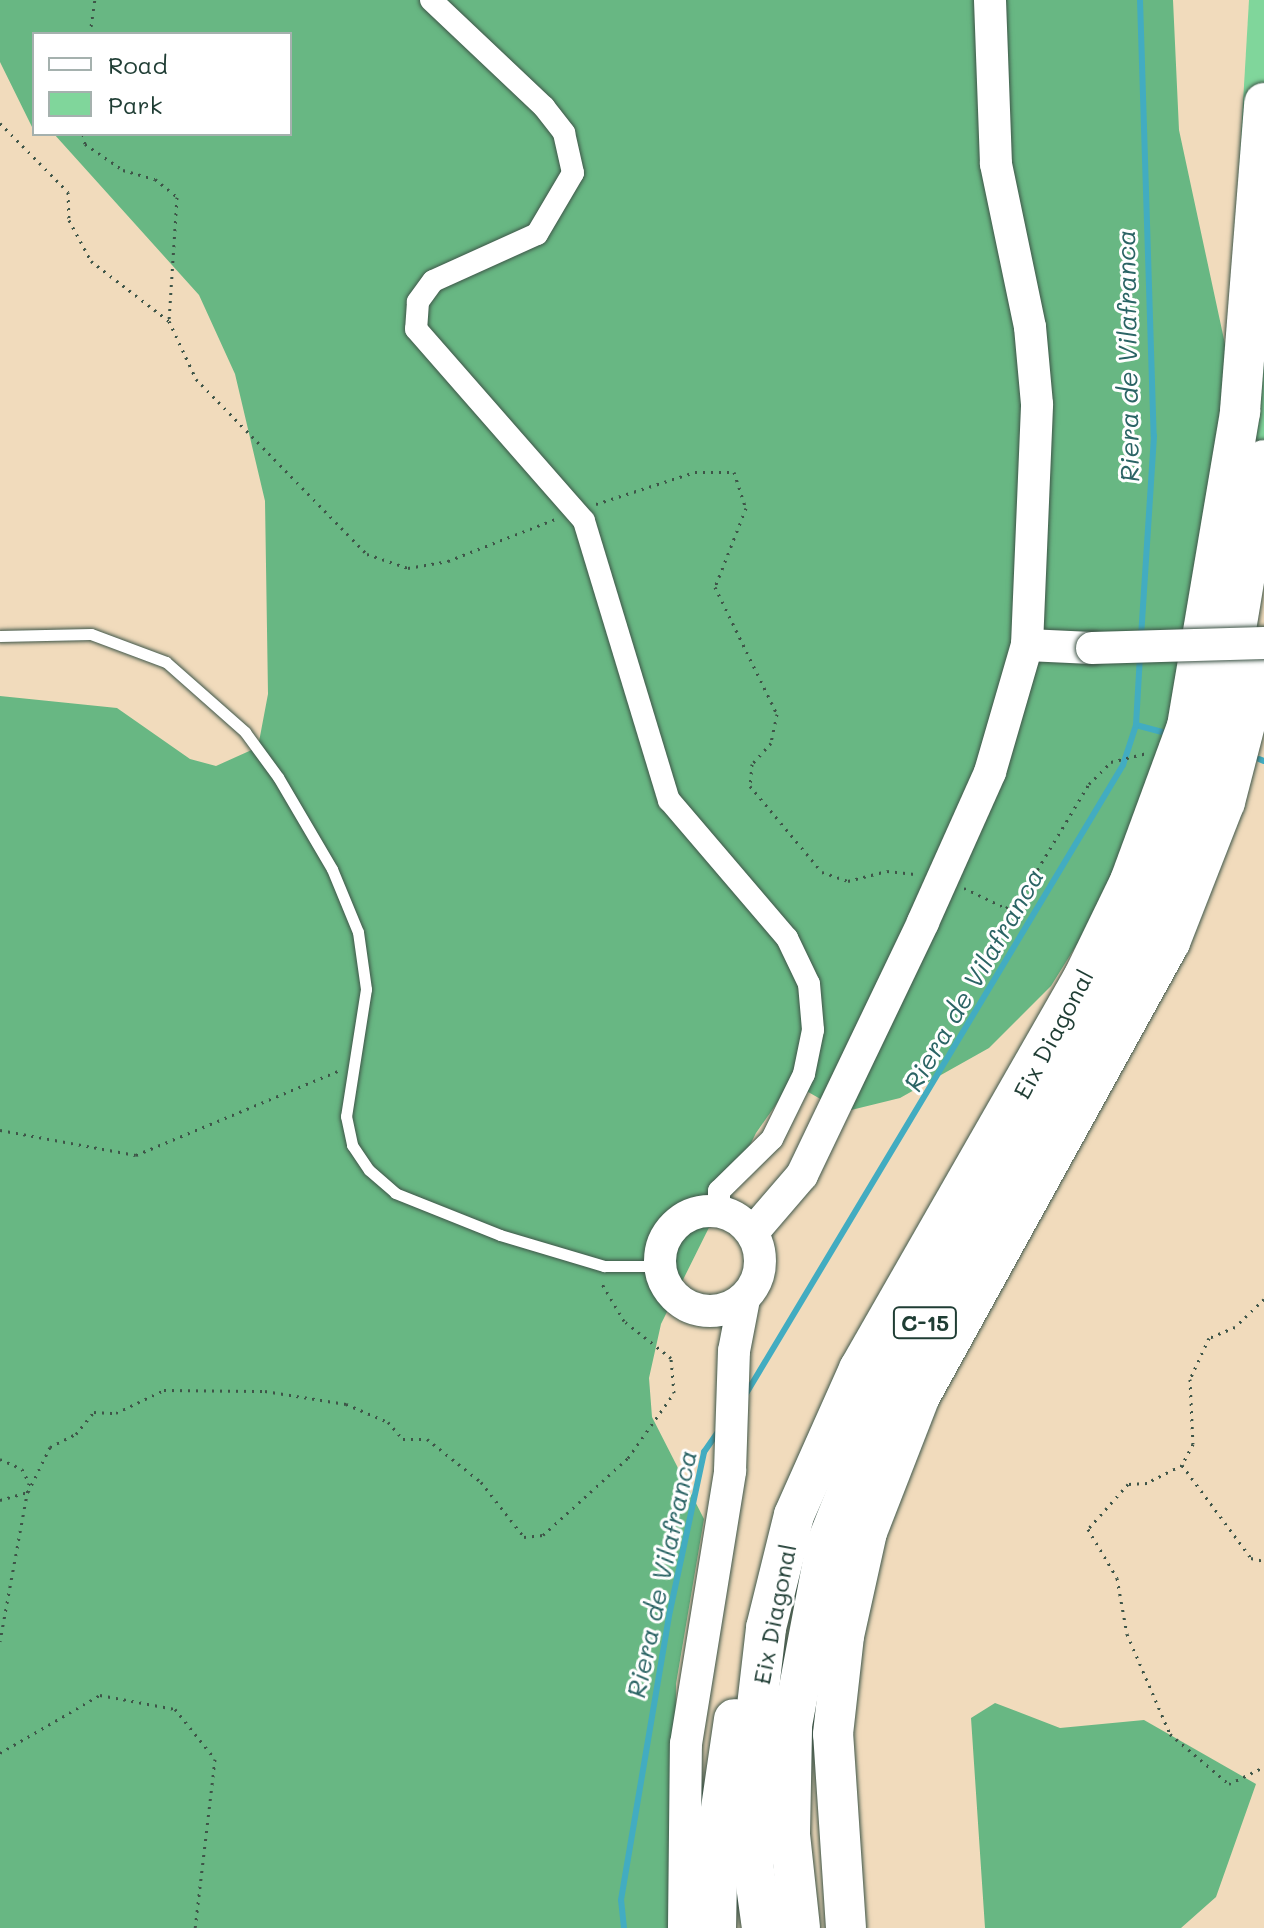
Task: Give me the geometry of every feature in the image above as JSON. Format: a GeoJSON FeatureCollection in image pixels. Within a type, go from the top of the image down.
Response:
{"type":"FeatureCollection","features":[{"type":"Feature","properties":{"kind":"highway","name":"Eix Diagonal"},"geometry":{"type":"LineString","coordinates":[[762,1928],[753,1863],[754,1732],[766,1628],[794,1515],[859,1369],[1083,978],[1130,881],[1187,726],[1240,411],[1264,103]]}},
{"type":"Feature","properties":{"kind":"highway","name":"Eix Diagonal"},"geometry":{"type":"LineString","coordinates":[[800,1928],[790,1834],[792,1725],[826,1545],[880,1409],[1077,1061],[1172,861],[1226,690],[1264,460]]}},
{"type":"Feature","properties":{"kind":"highway"},"geometry":{"type":"LineString","coordinates":[[846,1928],[833,1734],[844,1636],[872,1519],[920,1396],[1170,942],[1225,802],[1264,651]]}},
{"type":"Feature","properties":{"kind":"highway"},"geometry":{"type":"LineString","coordinates":[[716,1928],[718,1829],[748,1622],[773,1544],[794,1515]]}},
{"type":"Feature","properties":{"kind":"street"},"geometry":{"type":"LineString","coordinates":[[431,0],[544,107],[564,133],[573,173],[537,234],[433,281],[418,302],[416,329],[577,510],[599,557],[669,800],[787,938],[814,1007],[793,1099],[772,1139],[719,1191],[719,1211]]}},
{"type":"Feature","properties":{"kind":"street"},"geometry":{"type":"LineString","coordinates":[[753,1232],[802,1175],[943,878],[990,772],[1027,645],[1037,404],[1030,327],[996,164],[990,0]]}},
{"type":"Feature","properties":{"kind":"street"},"geometry":{"type":"LineString","coordinates":[[1027,645],[1092,648],[1264,643]]}},
{"type":"Feature","properties":{"kind":"street"},"geometry":{"type":"LineString","coordinates":[[684,1928],[686,1744],[730,1471],[734,1351],[744,1299],[761,1259],[753,1232],[719,1211],[677,1222],[660,1266],[671,1293],[701,1311],[734,1351]]}},
{"type":"Feature","properties":{"kind":"street"},"geometry":{"type":"LineString","coordinates":[[701,1311],[744,1299]]}},
{"type":"Feature","properties":{"kind":"lane"},"geometry":{"type":"LineString","coordinates":[[0,636],[91,634],[130,645],[166,662],[245,732],[311,829],[358,932],[366,989],[346,1116],[352,1145],[395,1193],[604,1266],[660,1266]]}},
{"type":"Feature","properties":{"kind":"path"},"geometry":{"type":"LineString","coordinates":[[90,32],[95,0]]}},
{"type":"Feature","properties":{"kind":"path"},"geometry":{"type":"LineString","coordinates":[[0,123],[68,192],[69,220],[91,261],[169,321],[196,379],[290,484],[386,565],[448,561],[577,510],[695,472],[734,472],[746,508],[715,587],[777,714],[771,743],[752,764],[750,786],[822,872],[848,881],[887,871],[943,878],[1006,908],[1033,881],[1089,784],[1111,762],[1146,753]]}},
{"type":"Feature","properties":{"kind":"path"},"geometry":{"type":"LineString","coordinates":[[85,136],[98,152],[177,197],[169,321]]}},
{"type":"Feature","properties":{"kind":"path"},"geometry":{"type":"LineString","coordinates":[[0,1130],[136,1155],[356,1064]]}},
{"type":"Feature","properties":{"kind":"path"},"geometry":{"type":"LineString","coordinates":[[0,1641],[28,1492],[50,1447],[76,1434],[94,1412],[116,1413],[164,1390],[265,1391],[302,1401],[310,1395],[388,1422],[403,1439],[427,1439],[481,1482],[524,1537],[543,1535],[628,1458],[674,1393],[671,1358],[624,1321],[604,1293],[604,1266]]}},
{"type":"Feature","properties":{"kind":"path"},"geometry":{"type":"LineString","coordinates":[[1264,1299],[1235,1327],[1209,1338],[1190,1379],[1193,1444],[1182,1465],[1147,1483],[1128,1484],[1088,1529],[1091,1543],[1117,1578],[1127,1634],[1170,1734],[1229,1784],[1264,1767]]}},
{"type":"Feature","properties":{"kind":"path"},"geometry":{"type":"LineString","coordinates":[[0,1459],[22,1469],[28,1492]]}},
{"type":"Feature","properties":{"kind":"path"},"geometry":{"type":"LineString","coordinates":[[1182,1465],[1251,1558],[1264,1561]]}},
{"type":"Feature","properties":{"kind":"path"},"geometry":{"type":"LineString","coordinates":[[0,1500],[28,1492]]}},
{"type":"Feature","properties":{"kind":"path"},"geometry":{"type":"LineString","coordinates":[[0,1753],[100,1695],[175,1709],[215,1759],[195,1928]]}},
{"type":"Feature","properties":{"kind":"green space"},"geometry":{"type":"Polygon","coordinates":[[[0,0],[1173,0],[1179,130],[1234,386],[1232,560],[1097,912],[1051,986],[989,1048],[900,1098],[843,1112],[803,1089],[782,1096],[756,1133],[661,1324],[649,1378],[652,1417],[704,1519],[676,1684],[674,1928],[0,1928],[0,696],[117,708],[190,759],[216,766],[258,747],[268,694],[265,501],[235,374],[199,295],[56,136],[292,136],[292,32],[32,32],[32,127],[0,62],[0,0]]]}},
{"type":"Feature","properties":{"kind":"green space"},"geometry":{"type":"Polygon","coordinates":[[[1249,0],[1264,0],[1264,585],[1255,558],[1238,188],[1249,0]]]}},
{"type":"Feature","properties":{"kind":"green space"},"geometry":{"type":"Polygon","coordinates":[[[995,1703],[1060,1728],[1144,1720],[1256,1784],[1216,1897],[1181,1928],[985,1928],[971,1718],[995,1703]]]}},
{"type":"Feature","properties":{"kind":"waterway","name":"Riera de Vilafranca"},"geometry":{"type":"LineString","coordinates":[[1140,0],[1154,436],[1141,637]]}},
{"type":"Feature","properties":{"kind":"waterway","name":"Riera de Vilafranca"},"geometry":{"type":"LineString","coordinates":[[744,1397],[1123,765],[1136,725],[1140,656]]}},
{"type":"Feature","properties":{"kind":"waterway"},"geometry":{"type":"LineString","coordinates":[[1136,725],[1162,732]]}},
{"type":"Feature","properties":{"kind":"waterway"},"geometry":{"type":"LineString","coordinates":[[1259,759],[1264,761]]}},
{"type":"Feature","properties":{"kind":"waterway","name":"Riera de Vilafranca"},"geometry":{"type":"LineString","coordinates":[[624,1928],[621,1900],[670,1611],[704,1452],[718,1432]]}}]}
